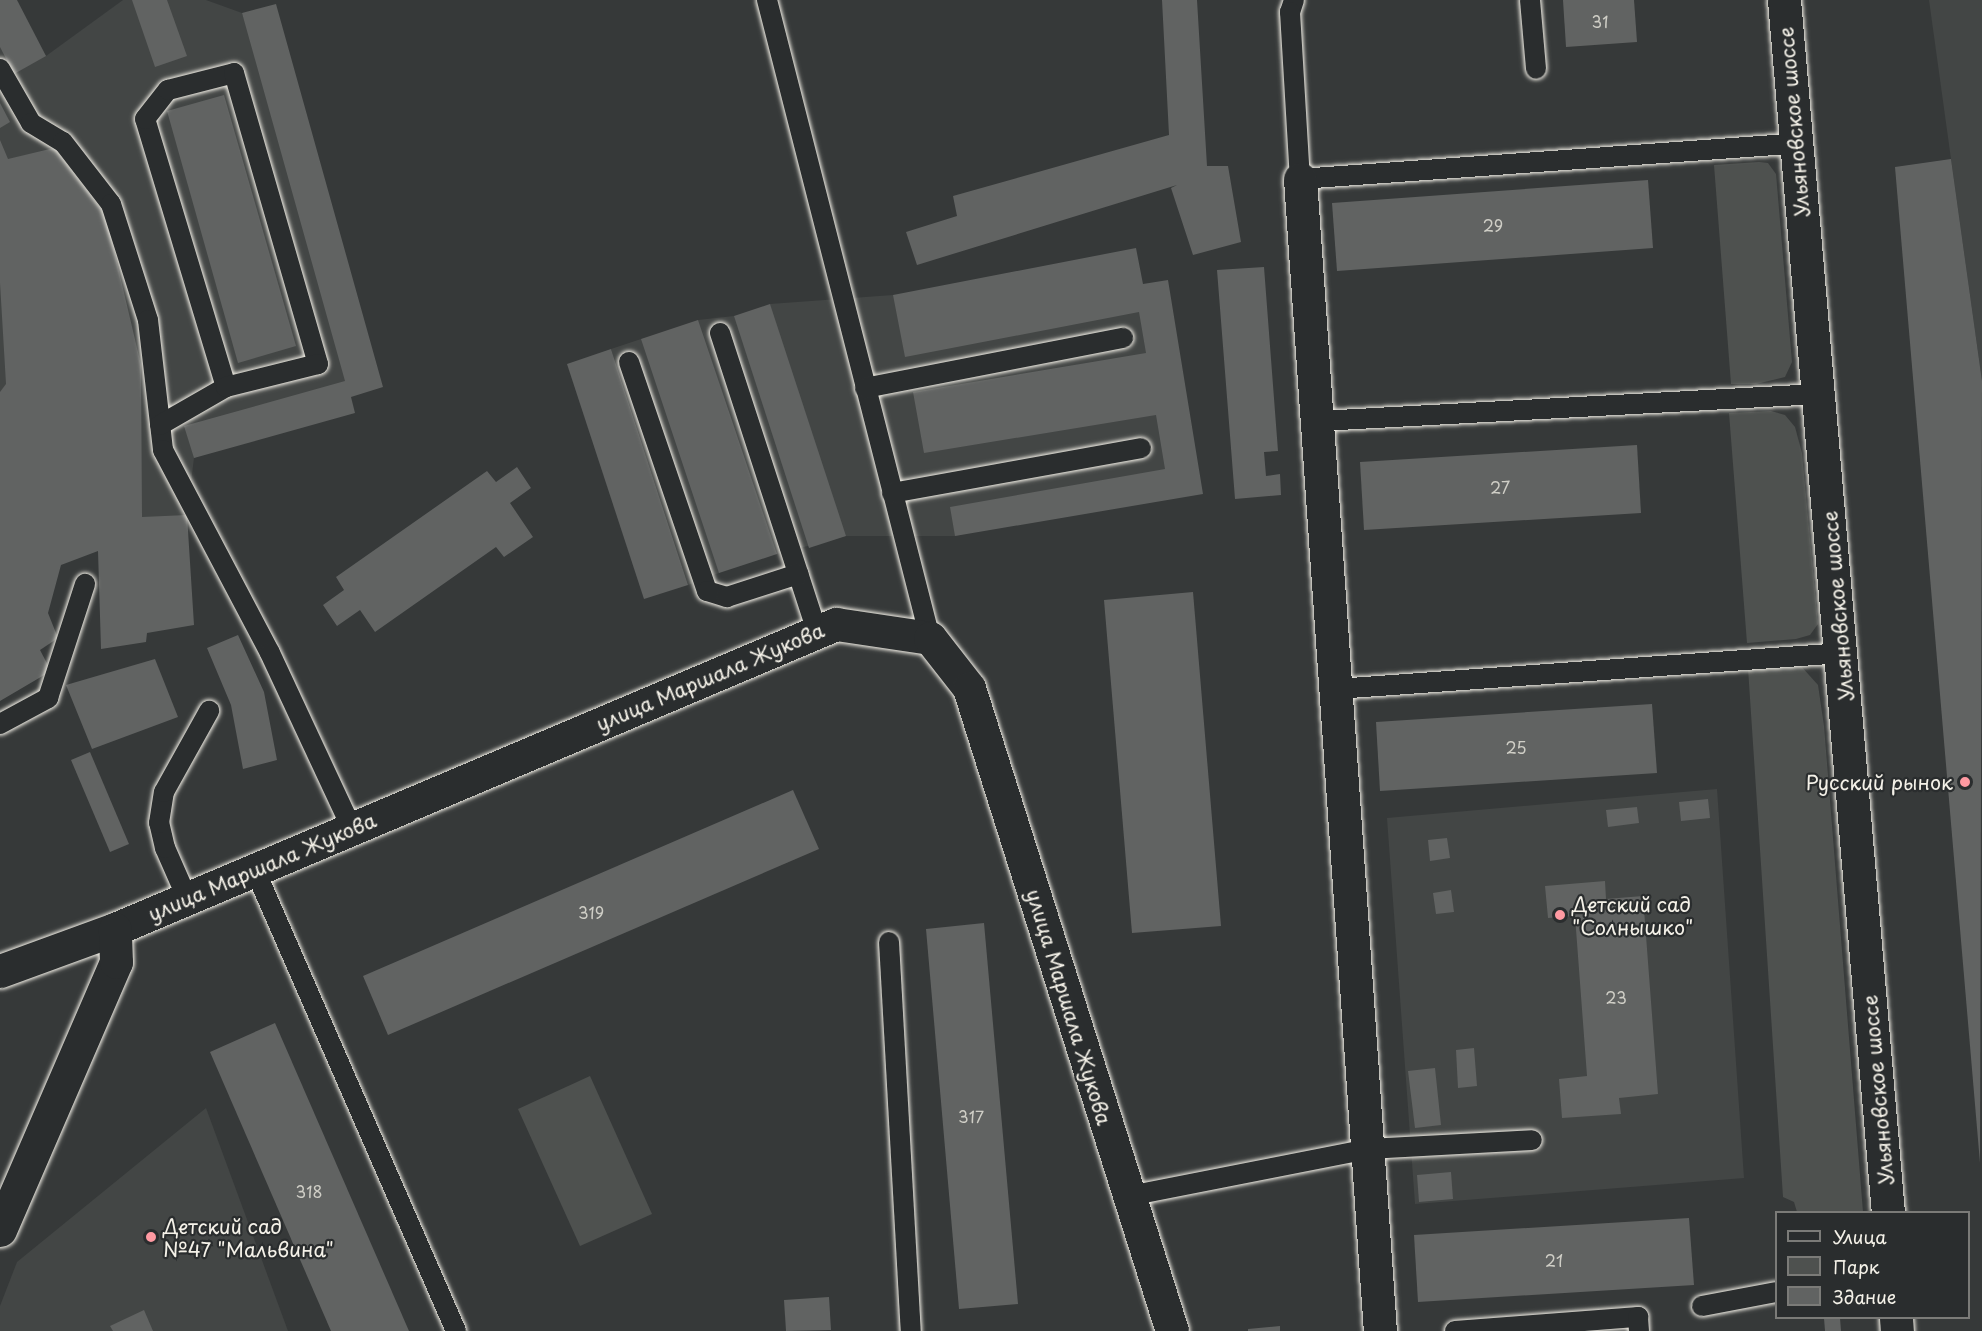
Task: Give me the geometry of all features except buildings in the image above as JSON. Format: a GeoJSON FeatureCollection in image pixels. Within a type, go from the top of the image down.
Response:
{"type":"FeatureCollection","features":[{"type":"Feature","properties":{"kind":"street","name":"Ульяновское шоссе"},"geometry":{"type":"LineString","coordinates":[[1784,0],[1794,144],[1843,653],[1888,1211]]}},
{"type":"Feature","properties":{"kind":"street"},"geometry":{"type":"LineString","coordinates":[[1300,179],[1320,421],[1380,1331]]}},
{"type":"Feature","properties":{"kind":"street","name":"улица Маршала Жукова"},"geometry":{"type":"LineString","coordinates":[[2,965],[115,929],[836,624],[930,638],[969,688],[1172,1331]]}},
{"type":"Feature","properties":{"kind":"street"},"geometry":{"type":"LineString","coordinates":[[0,1230],[116,962],[115,929]]}},
{"type":"Feature","properties":{"kind":"lane"},"geometry":{"type":"LineString","coordinates":[[767,0],[930,638]]}},
{"type":"Feature","properties":{"kind":"lane"},"geometry":{"type":"LineString","coordinates":[[1294,0],[1290,12],[1300,179],[1794,144]]}},
{"type":"Feature","properties":{"kind":"lane"},"geometry":{"type":"LineString","coordinates":[[1530,0],[1536,69]]}},
{"type":"Feature","properties":{"kind":"lane"},"geometry":{"type":"LineString","coordinates":[[0,69],[31,123],[63,142],[111,204],[148,320],[163,450],[270,653],[352,829]]}},
{"type":"Feature","properties":{"kind":"lane"},"geometry":{"type":"LineString","coordinates":[[160,425],[226,387],[318,364],[234,74],[168,90],[146,119],[226,387]]}},
{"type":"Feature","properties":{"kind":"lane"},"geometry":{"type":"LineString","coordinates":[[720,333],[817,632]]}},
{"type":"Feature","properties":{"kind":"lane"},"geometry":{"type":"LineString","coordinates":[[865,388],[1123,338]]}},
{"type":"Feature","properties":{"kind":"lane"},"geometry":{"type":"LineString","coordinates":[[629,362],[707,591],[727,597],[798,574]]}},
{"type":"Feature","properties":{"kind":"lane"},"geometry":{"type":"LineString","coordinates":[[1320,421],[1818,394]]}},
{"type":"Feature","properties":{"kind":"lane"},"geometry":{"type":"LineString","coordinates":[[892,493],[1141,448]]}},
{"type":"Feature","properties":{"kind":"lane"},"geometry":{"type":"LineString","coordinates":[[0,724],[48,698],[86,584]]}},
{"type":"Feature","properties":{"kind":"lane"},"geometry":{"type":"LineString","coordinates":[[1336,689],[1843,653]]}},
{"type":"Feature","properties":{"kind":"lane"},"geometry":{"type":"LineString","coordinates":[[187,898],[165,848],[159,823],[164,792],[209,711]]}},
{"type":"Feature","properties":{"kind":"lane"},"geometry":{"type":"LineString","coordinates":[[255,870],[456,1331]]}},
{"type":"Feature","properties":{"kind":"lane"},"geometry":{"type":"LineString","coordinates":[[889,942],[911,1331]]}},
{"type":"Feature","properties":{"kind":"lane"},"geometry":{"type":"LineString","coordinates":[[1129,1196],[1368,1149],[1533,1140]]}},
{"type":"Feature","properties":{"kind":"lane"},"geometry":{"type":"LineString","coordinates":[[1702,1306],[1775,1292]]}},
{"type":"Feature","properties":{"kind":"lane"},"geometry":{"type":"LineString","coordinates":[[1455,1331],[1638,1317],[1639,1331]]}},
{"type":"Feature","properties":{"kind":"shaded area"},"geometry":{"type":"Polygon","coordinates":[[[0,0],[5,0],[46,56],[123,0],[206,0],[242,13],[366,370],[325,407],[194,458],[187,515],[0,586],[0,0]]]}},
{"type":"Feature","properties":{"kind":"shaded area"},"geometry":{"type":"Polygon","coordinates":[[[1929,0],[1982,0],[1982,381],[1951,159],[1929,0]]]}},
{"type":"Feature","properties":{"kind":"shaded area"},"geometry":{"type":"Polygon","coordinates":[[[1155,294],[1186,482],[955,536],[846,536],[777,554],[749,551],[719,573],[688,585],[611,349],[641,339],[674,336],[698,320],[734,316],[756,320],[770,304],[893,295],[1155,294]]]}},
{"type":"Feature","properties":{"kind":"shaded area","name":"Детский сад \"Солнышко\""},"geometry":{"type":"Polygon","coordinates":[[[1717,789],[1744,1178],[1415,1204],[1387,818],[1717,789]]]}},
{"type":"Feature","properties":{"kind":"shaded area","name":"Детский сад №47 \"Мальвина\""},"geometry":{"type":"Polygon","coordinates":[[[206,1108],[288,1331],[0,1331],[0,1306],[17,1262],[206,1108]]]}},
{"type":"Feature","properties":{"kind":"green space"},"geometry":{"type":"Polygon","coordinates":[[[1768,163],[1776,174],[1792,362],[1785,377],[1756,384],[1731,384],[1714,165],[1768,163]]]}},
{"type":"Feature","properties":{"kind":"green space"},"geometry":{"type":"Polygon","coordinates":[[[1771,411],[1785,415],[1795,427],[1802,453],[1818,624],[1810,635],[1796,639],[1747,643],[1729,413],[1771,411]]]}},
{"type":"Feature","properties":{"kind":"green space"},"geometry":{"type":"Polygon","coordinates":[[[1800,665],[1818,685],[1824,726],[1863,1211],[1797,1211],[1794,1202],[1783,1197],[1748,668],[1800,665]]]}},
{"type":"Feature","properties":{"kind":"green space"},"geometry":{"type":"Polygon","coordinates":[[[590,1076],[652,1214],[580,1246],[518,1109],[590,1076]]]}},
{"type":"Feature","properties":{"kind":"place","name":"Русский рынок"},"geometry":{"type":"Point","coordinates":[1965,782]}},
{"type":"Feature","properties":{"kind":"place","name":"Детский сад \"Солнышко\""},"geometry":{"type":"Point","coordinates":[1560,915]}},
{"type":"Feature","properties":{"kind":"place","name":"Детский сад №47 \"Мальвина\""},"geometry":{"type":"Point","coordinates":[151,1237]}}]}
